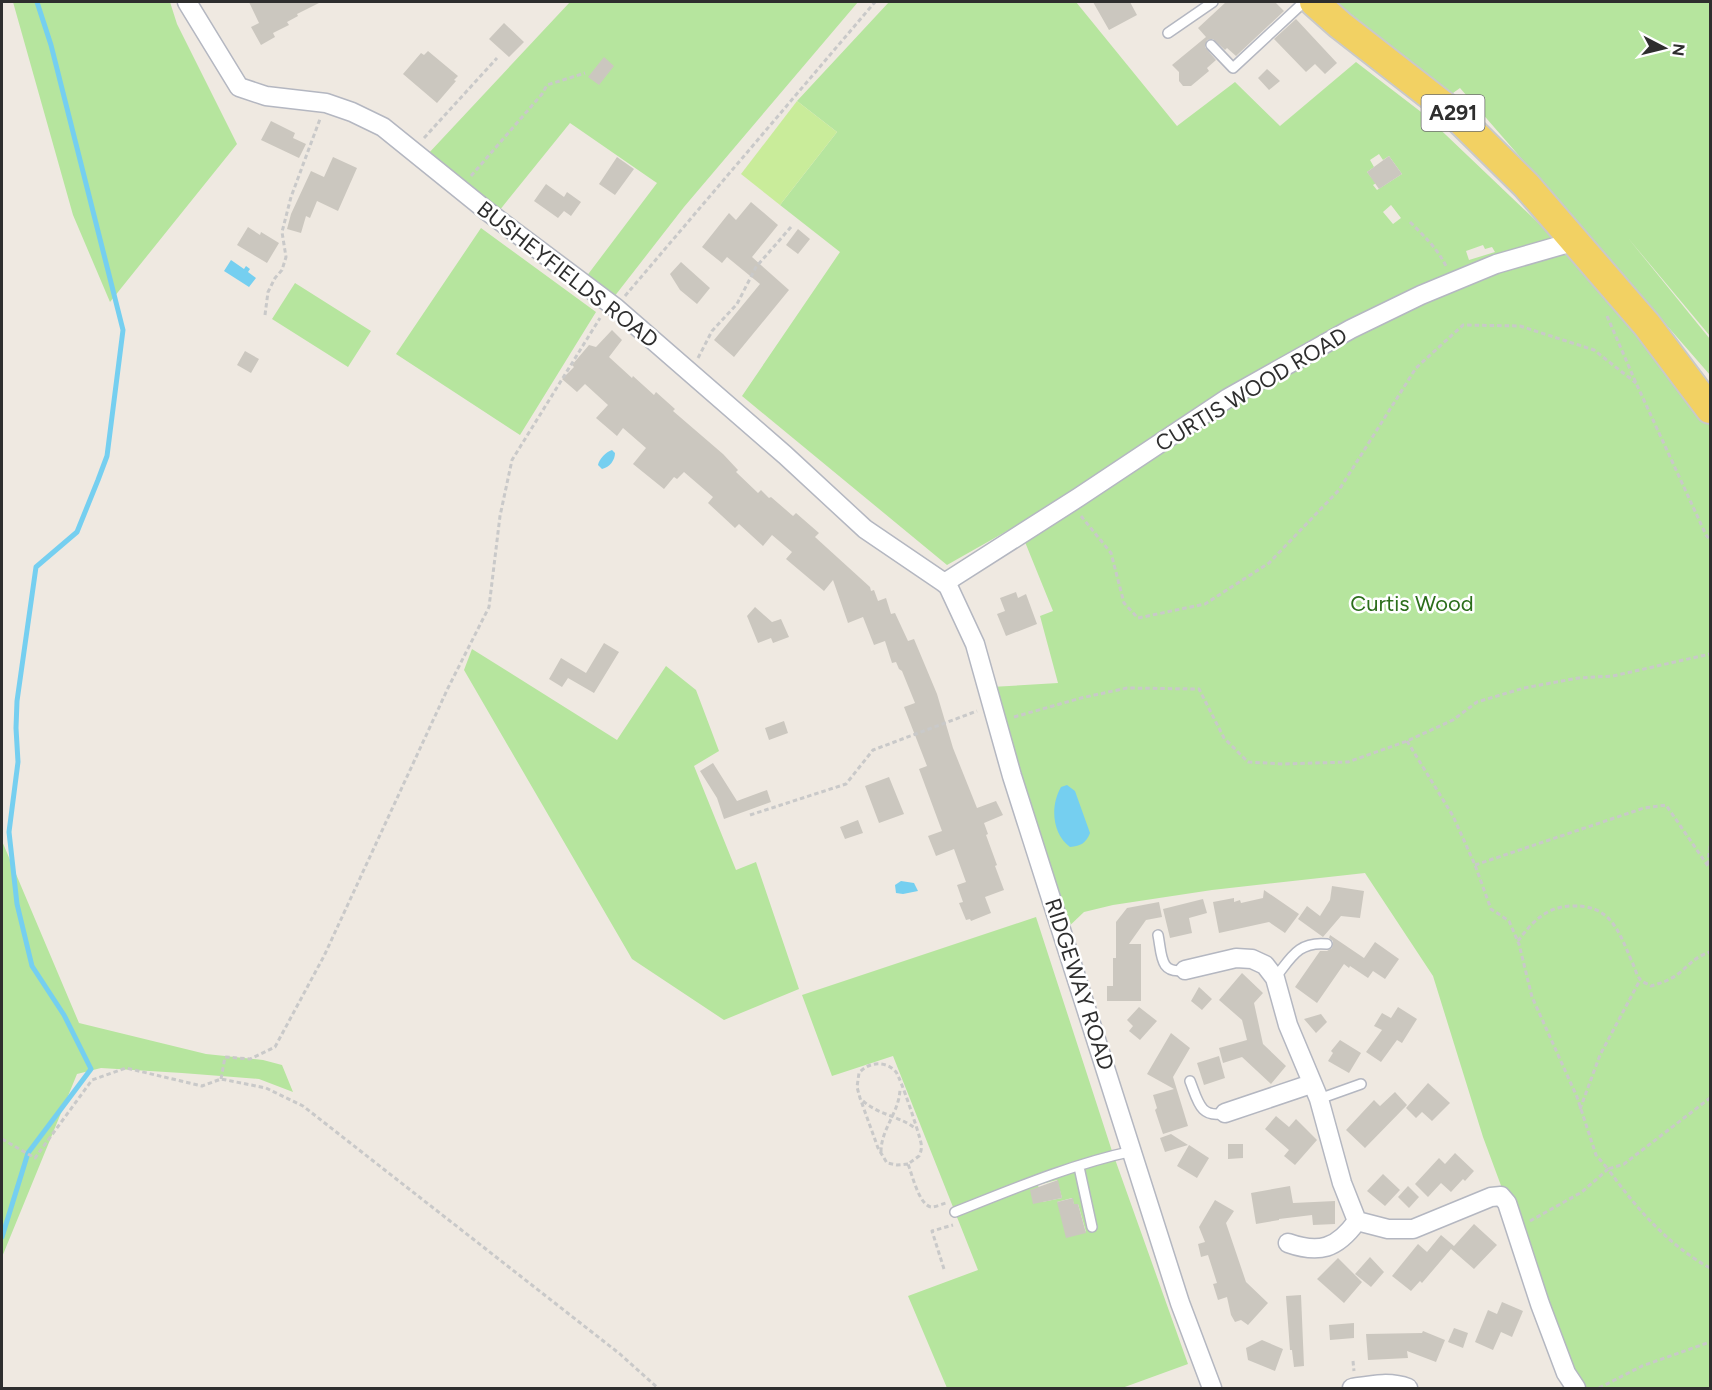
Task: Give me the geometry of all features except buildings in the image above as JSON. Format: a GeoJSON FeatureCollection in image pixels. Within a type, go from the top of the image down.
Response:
{"type":"FeatureCollection","features":[{"type":"Feature","properties":{"kind":"main road","name":"A291"},"geometry":{"type":"LineString","coordinates":[[1314,2],[1453,113],[1526,184],[1647,324],[1710,409]]}},
{"type":"Feature","properties":{"kind":"street","name":"BUSHEYFIELDS ROAD"},"geometry":{"type":"LineString","coordinates":[[187,2],[239,87],[266,96],[326,103],[383,127],[616,308],[866,529],[946,583]]}},
{"type":"Feature","properties":{"kind":"street","name":"CURTIS WOOD ROAD"},"geometry":{"type":"LineString","coordinates":[[946,583],[1228,398],[1351,329],[1496,264],[1576,241]]}},
{"type":"Feature","properties":{"kind":"street","name":"RIDGEWAY ROAD"},"geometry":{"type":"LineString","coordinates":[[946,583],[975,645],[1012,776],[1180,1303],[1212,1389]]}},
{"type":"Feature","properties":{"kind":"street"},"geometry":{"type":"LineString","coordinates":[[1185,970],[1236,958],[1252,959],[1265,965],[1275,978],[1288,1025],[1315,1091],[1342,1183],[1357,1221]]}},
{"type":"Feature","properties":{"kind":"street"},"geometry":{"type":"LineString","coordinates":[[1225,1113],[1315,1091]]}},
{"type":"Feature","properties":{"kind":"street"},"geometry":{"type":"LineString","coordinates":[[1357,1221],[1388,1229],[1413,1229],[1495,1196],[1501,1196],[1507,1203],[1540,1304],[1566,1373],[1576,1389]]}},
{"type":"Feature","properties":{"kind":"street"},"geometry":{"type":"LineString","coordinates":[[1288,1243],[1315,1250],[1328,1247],[1339,1241],[1357,1221]]}},
{"type":"Feature","properties":{"kind":"street"},"geometry":{"type":"LineString","coordinates":[[1352,1389],[1377,1384],[1399,1385],[1408,1389]]}},
{"type":"Feature","properties":{"kind":"lane"},"geometry":{"type":"LineString","coordinates":[[1168,33],[1213,2]]}},
{"type":"Feature","properties":{"kind":"lane"},"geometry":{"type":"LineString","coordinates":[[1211,45],[1233,68],[1304,2]]}},
{"type":"Feature","properties":{"kind":"lane"},"geometry":{"type":"LineString","coordinates":[[1158,935],[1164,964],[1168,969],[1185,970]]}},
{"type":"Feature","properties":{"kind":"lane"},"geometry":{"type":"LineString","coordinates":[[1275,978],[1304,945],[1327,944]]}},
{"type":"Feature","properties":{"kind":"lane"},"geometry":{"type":"LineString","coordinates":[[1190,1081],[1201,1107],[1206,1112],[1215,1116],[1225,1113]]}},
{"type":"Feature","properties":{"kind":"lane"},"geometry":{"type":"LineString","coordinates":[[1315,1091],[1361,1084]]}},
{"type":"Feature","properties":{"kind":"lane"},"geometry":{"type":"LineString","coordinates":[[955,1212],[1036,1180],[1133,1151]]}},
{"type":"Feature","properties":{"kind":"lane"},"geometry":{"type":"LineString","coordinates":[[1078,1167],[1092,1227]]}},
{"type":"Feature","properties":{"kind":"path"},"geometry":{"type":"LineString","coordinates":[[220,1079],[225,1058],[250,1059],[275,1047],[324,956],[448,688],[489,607],[500,516],[512,460],[600,318],[616,308],[874,2]]}},
{"type":"Feature","properties":{"kind":"path"},"geometry":{"type":"LineString","coordinates":[[413,151],[497,58]]}},
{"type":"Feature","properties":{"kind":"path"},"geometry":{"type":"LineString","coordinates":[[460,189],[542,94],[547,85],[585,73]]}},
{"type":"Feature","properties":{"kind":"path"},"geometry":{"type":"LineString","coordinates":[[265,315],[268,292],[282,270],[286,257],[282,232],[291,197],[326,103]]}},
{"type":"Feature","properties":{"kind":"path"},"geometry":{"type":"LineString","coordinates":[[1410,222],[1429,240],[1440,255],[1452,282]]}},
{"type":"Feature","properties":{"kind":"path"},"geometry":{"type":"LineString","coordinates":[[691,373],[712,331],[737,304],[756,267],[791,227]]}},
{"type":"Feature","properties":{"kind":"path"},"geometry":{"type":"LineString","coordinates":[[1604,307],[1636,383],[1710,540]]}},
{"type":"Feature","properties":{"kind":"path"},"geometry":{"type":"LineString","coordinates":[[1070,503],[1111,553],[1124,603],[1138,618],[1205,604],[1269,563],[1339,490],[1416,368],[1463,325],[1520,326],[1583,346],[1594,350],[1636,383]]}},
{"type":"Feature","properties":{"kind":"path"},"geometry":{"type":"LineString","coordinates":[[750,815],[846,784],[873,750],[995,714],[1127,687],[1199,689],[1224,738],[1248,762],[1283,764],[1348,762],[1407,741],[1453,720],[1477,702],[1515,691],[1578,678],[1613,676],[1710,654]]}},
{"type":"Feature","properties":{"kind":"path"},"geometry":{"type":"LineString","coordinates":[[1407,741],[1453,816],[1475,865],[1491,909],[1509,921],[1518,940],[1532,997],[1562,1061],[1596,1155],[1632,1203],[1665,1236],[1710,1268]]}},
{"type":"Feature","properties":{"kind":"path"},"geometry":{"type":"LineString","coordinates":[[1475,865],[1644,808],[1666,805],[1709,867]]}},
{"type":"Feature","properties":{"kind":"path"},"geometry":{"type":"LineString","coordinates":[[1709,867],[1710,846]]}},
{"type":"Feature","properties":{"kind":"path"},"geometry":{"type":"LineString","coordinates":[[1518,940],[1530,924],[1546,913],[1565,906],[1586,905],[1604,912],[1617,930],[1640,980],[1651,986],[1668,980],[1696,957],[1710,952]]}},
{"type":"Feature","properties":{"kind":"path"},"geometry":{"type":"LineString","coordinates":[[1580,1109],[1600,1055],[1640,980]]}},
{"type":"Feature","properties":{"kind":"path"},"geometry":{"type":"LineString","coordinates":[[881,1064],[889,1066],[896,1072],[900,1083],[917,1130],[921,1150],[919,1156],[908,1164],[891,1165],[884,1160],[881,1154],[860,1098],[857,1076],[862,1069],[868,1066],[881,1064]]}},
{"type":"Feature","properties":{"kind":"path"},"geometry":{"type":"LineString","coordinates":[[2,1139],[35,1158],[92,1080],[126,1068],[202,1086],[220,1079],[266,1088],[303,1106],[620,1354],[658,1389]]}},
{"type":"Feature","properties":{"kind":"path"},"geometry":{"type":"LineString","coordinates":[[881,1154],[885,1130],[899,1104],[900,1083]]}},
{"type":"Feature","properties":{"kind":"path"},"geometry":{"type":"LineString","coordinates":[[860,1098],[872,1109],[905,1121],[917,1130]]}},
{"type":"Feature","properties":{"kind":"path"},"geometry":{"type":"LineString","coordinates":[[1515,1228],[1574,1197],[1608,1169],[1624,1164],[1710,1098]]}},
{"type":"Feature","properties":{"kind":"path"},"geometry":{"type":"LineString","coordinates":[[908,1164],[924,1203],[934,1207],[949,1202],[953,1204],[957,1220],[953,1224],[932,1231],[944,1269]]}},
{"type":"Feature","properties":{"kind":"path"},"geometry":{"type":"LineString","coordinates":[[1599,1389],[1642,1366],[1710,1342]]}},
{"type":"Feature","properties":{"kind":"green space"},"geometry":{"type":"Polygon","coordinates":[[[13,2],[170,2],[177,24],[237,144],[110,302],[73,215],[13,2]]]}},
{"type":"Feature","properties":{"kind":"green space"},"geometry":{"type":"Polygon","coordinates":[[[570,2],[858,2],[684,207],[614,297],[586,277],[657,183],[570,123],[499,211],[427,155],[570,2]]]}},
{"type":"Feature","properties":{"kind":"green space","name":"Curtis Wood"},"geometry":{"type":"Polygon","coordinates":[[[889,2],[1076,2],[1177,126],[1235,82],[1280,126],[1356,62],[1425,115],[1553,237],[1417,289],[1576,241],[1710,409],[1710,1388],[1576,1388],[1483,1137],[1433,976],[1365,873],[1212,890],[1113,905],[1084,912],[1063,932],[991,687],[1058,683],[1040,616],[1053,611],[1025,542],[1144,453],[947,565],[742,396],[840,252],[780,205],[837,132],[797,101],[889,2]],[[1379,154],[1370,160],[1374,167],[1367,172],[1371,177],[1381,180],[1373,185],[1377,190],[1402,174],[1389,156],[1383,160],[1379,154]],[[1391,205],[1383,212],[1393,224],[1401,218],[1391,205]],[[1483,245],[1466,251],[1469,260],[1495,252],[1492,247],[1485,249],[1483,245]]]}},
{"type":"Feature","properties":{"kind":"green space"},"geometry":{"type":"Polygon","coordinates":[[[1328,2],[1710,2],[1710,336],[1628,238],[1710,339],[1710,375],[1460,88],[1446,98],[1328,2]]]}},
{"type":"Feature","properties":{"kind":"green space"},"geometry":{"type":"Polygon","coordinates":[[[797,101],[837,132],[780,205],[741,174],[797,101]]]}},
{"type":"Feature","properties":{"kind":"green space"},"geometry":{"type":"Polygon","coordinates":[[[481,228],[596,312],[520,435],[396,354],[481,228]]]}},
{"type":"Feature","properties":{"kind":"green space"},"geometry":{"type":"Polygon","coordinates":[[[295,283],[371,331],[348,367],[272,319],[295,283]]]}},
{"type":"Feature","properties":{"kind":"green space"},"geometry":{"type":"Polygon","coordinates":[[[472,649],[617,740],[666,666],[696,690],[719,751],[694,766],[736,870],[756,862],[799,989],[724,1020],[632,959],[464,670],[472,649]]]}},
{"type":"Feature","properties":{"kind":"green space"},"geometry":{"type":"Polygon","coordinates":[[[2,841],[79,1023],[206,1054],[263,1060],[282,1065],[293,1092],[259,1079],[101,1068],[77,1074],[2,1257],[2,841]]]}},
{"type":"Feature","properties":{"kind":"green space"},"geometry":{"type":"Polygon","coordinates":[[[1036,917],[1111,1148],[1188,1364],[1122,1388],[947,1388],[908,1296],[978,1270],[893,1056],[832,1076],[802,995],[1036,917]],[[1057,1180],[1038,1185],[1042,1202],[1062,1198],[1057,1180]],[[1072,1198],[1057,1202],[1086,1232],[1078,1204],[1074,1204],[1072,1198]]]}},
{"type":"Feature","properties":{"kind":"water"},"geometry":{"type":"Polygon","coordinates":[[[231,260],[244,269],[246,266],[250,269],[248,272],[256,278],[249,287],[224,271],[231,260]]]}},
{"type":"Feature","properties":{"kind":"water"},"geometry":{"type":"Polygon","coordinates":[[[612,450],[615,453],[613,461],[602,469],[598,465],[600,460],[612,450]]]}},
{"type":"Feature","properties":{"kind":"water"},"geometry":{"type":"Polygon","coordinates":[[[1067,785],[1075,791],[1090,833],[1083,843],[1070,847],[1059,835],[1054,811],[1057,794],[1061,787],[1067,785]]]}},
{"type":"Feature","properties":{"kind":"water"},"geometry":{"type":"Polygon","coordinates":[[[901,881],[914,883],[918,891],[896,893],[895,885],[901,881]]]}},
{"type":"Feature","properties":{"kind":"waterway"},"geometry":{"type":"LineString","coordinates":[[2,1237],[28,1153],[91,1069],[64,1015],[32,966],[17,904],[9,832],[18,762],[17,701],[36,567],[77,532],[107,456],[123,330],[51,45],[37,2]]}}]}
